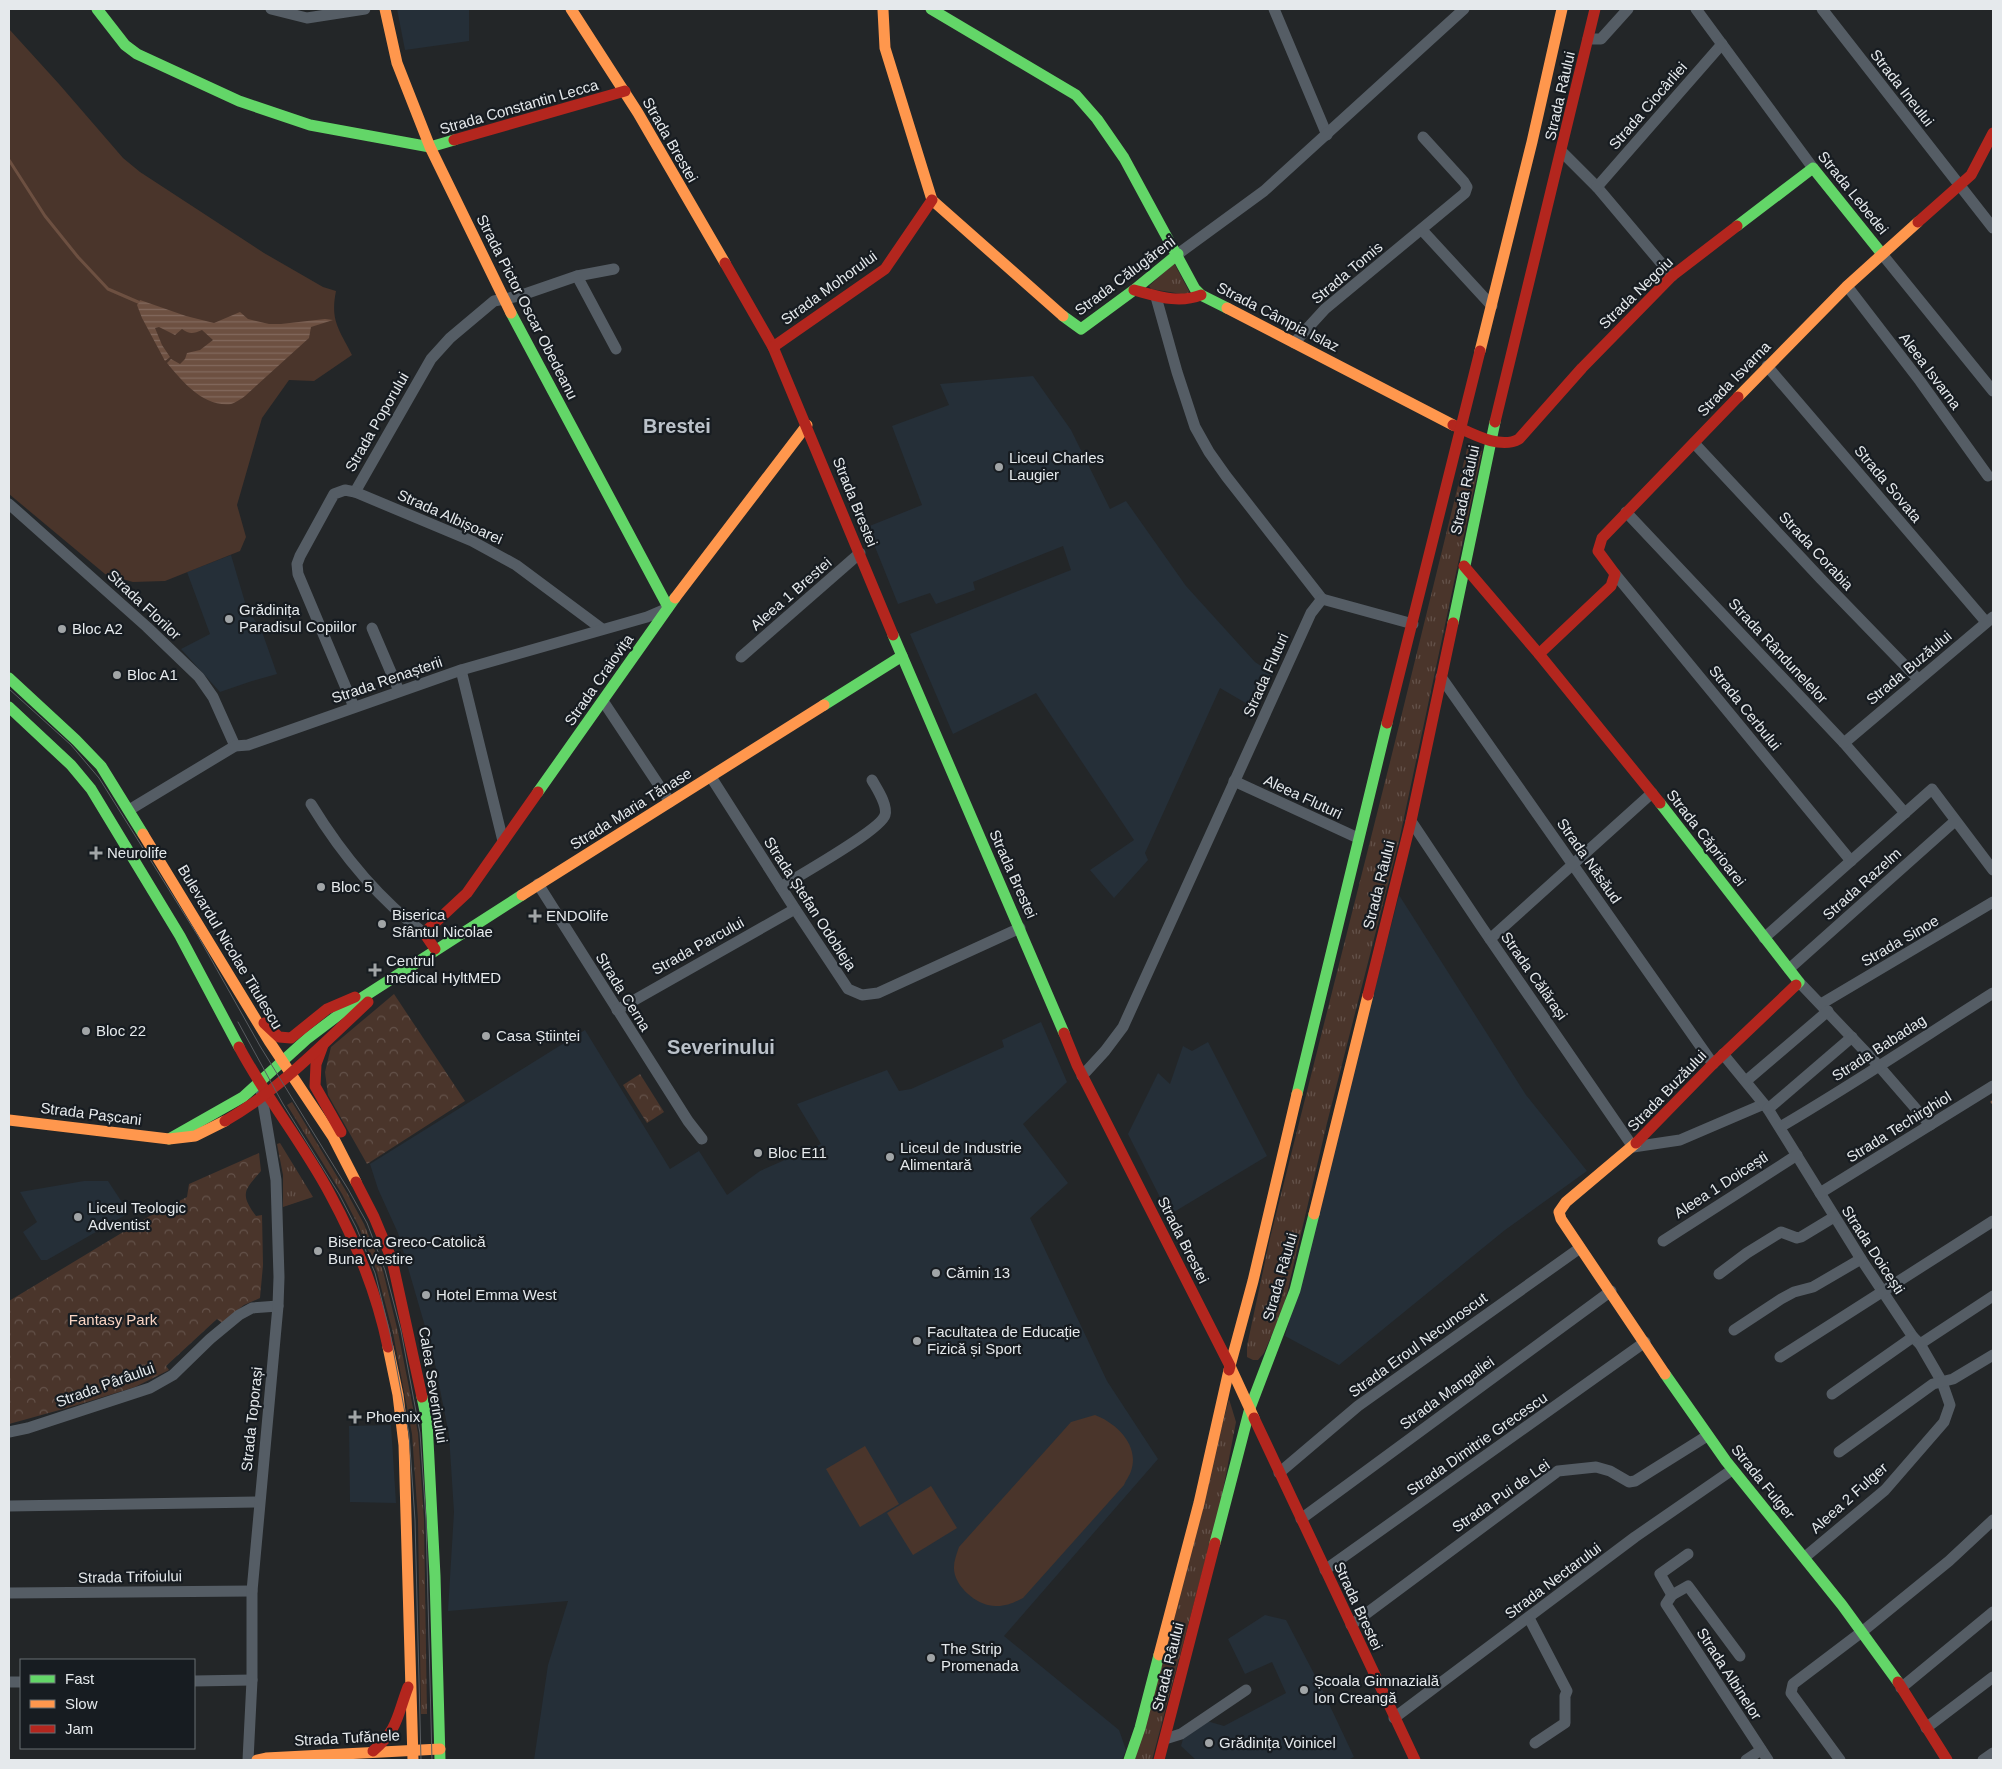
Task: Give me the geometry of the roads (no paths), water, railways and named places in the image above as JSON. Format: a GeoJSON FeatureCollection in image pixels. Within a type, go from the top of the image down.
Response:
{"type":"FeatureCollection","features":[{"type":"Feature","properties":{"kind":"main road","name":"Strada Constantin Lecca"},"geometry":{"type":"LineString","coordinates":[[97,9],[121,40],[137,54],[239,101],[310,126],[430,147],[625,92]]}},
{"type":"Feature","properties":{"kind":"main road","name":"Strada Pictor Oscar Obedeanu"},"geometry":{"type":"LineString","coordinates":[[384,9],[397,63],[430,147],[504,299],[668,607]]}},
{"type":"Feature","properties":{"kind":"main road","name":"Strada Brestei"},"geometry":{"type":"LineString","coordinates":[[571,9],[625,92],[774,347],[952,775],[1020,928],[1082,1076],[1215,1335],[1415,1760]]}},
{"type":"Feature","properties":{"kind":"main road"},"geometry":{"type":"LineString","coordinates":[[883,9],[885,48],[932,200]]}},
{"type":"Feature","properties":{"kind":"main road","name":"Strada Câmpia Islaz"},"geometry":{"type":"LineString","coordinates":[[931,9],[1076,95],[1104,126],[1125,159],[1178,254],[1195,289],[1201,295],[1461,428]]}},
{"type":"Feature","properties":{"kind":"main road","name":"Strada Râului"},"geometry":{"type":"LineString","coordinates":[[1129,1760],[1140,1728],[1199,1503],[1230,1366],[1242,1328],[1358,838],[1492,306],[1562,9]]}},
{"type":"Feature","properties":{"kind":"main road","name":"Strada Râului"},"geometry":{"type":"LineString","coordinates":[[1159,1760],[1250,1408],[1295,1290],[1411,821],[1491,440],[1595,9]]}},
{"type":"Feature","properties":{"kind":"main road","name":"Strada Isvarna"},"geometry":{"type":"LineString","coordinates":[[1615,574],[1598,552],[1602,538],[1847,286],[1971,175],[1993,133]]}},
{"type":"Feature","properties":{"kind":"main road","name":"Strada Lebedei"},"geometry":{"type":"LineString","coordinates":[[1813,168],[1882,254]]}},
{"type":"Feature","properties":{"kind":"main road","name":"Strada Negoiu"},"geometry":{"type":"LineString","coordinates":[[1461,428],[1491,440],[1512,443],[1519,439],[1582,368],[1672,276],[1813,168]]}},
{"type":"Feature","properties":{"kind":"main road","name":"Strada Călugăreni"},"geometry":{"type":"LineString","coordinates":[[932,200],[1080,329],[1134,290],[1178,254]]}},
{"type":"Feature","properties":{"kind":"main road","name":"Strada Mohorului"},"geometry":{"type":"LineString","coordinates":[[774,347],[885,268],[932,200]]}},
{"type":"Feature","properties":{"kind":"main road"},"geometry":{"type":"LineString","coordinates":[[1134,290],[1185,301],[1201,295]]}},
{"type":"Feature","properties":{"kind":"main road","name":"Strada Craiovița"},"geometry":{"type":"LineString","coordinates":[[424,933],[467,893],[668,607],[807,425]]}},
{"type":"Feature","properties":{"kind":"main road","name":"Strada Căprioarei"},"geometry":{"type":"LineString","coordinates":[[1464,566],[1539,654],[1652,793],[1799,982]]}},
{"type":"Feature","properties":{"kind":"main road"},"geometry":{"type":"LineString","coordinates":[[1539,654],[1611,586],[1615,574]]}},
{"type":"Feature","properties":{"kind":"main road"},"geometry":{"type":"LineString","coordinates":[[868,575],[866,593],[888,647],[885,657],[872,675]]}},
{"type":"Feature","properties":{"kind":"main road","name":"Strada Maria Tănase"},"geometry":{"type":"LineString","coordinates":[[260,1082],[303,1043],[357,1001],[377,990],[435,949],[902,656]]}},
{"type":"Feature","properties":{"kind":"main road","name":"Bulevardul Nicolae Titulescu"},"geometry":{"type":"LineString","coordinates":[[9,678],[76,740],[101,766],[290,1073]]}},
{"type":"Feature","properties":{"kind":"main road"},"geometry":{"type":"LineString","coordinates":[[9,707],[71,765],[91,789],[176,927],[244,1056],[260,1082],[264,1095],[309,1160],[343,1217],[370,1280],[385,1333],[398,1396],[404,1445],[410,1589],[410,1681],[413,1755]]}},
{"type":"Feature","properties":{"kind":"main road"},"geometry":{"type":"LineString","coordinates":[[424,933],[435,949]]}},
{"type":"Feature","properties":{"kind":"main road","name":"Strada Buzăului"},"geometry":{"type":"LineString","coordinates":[[1561,1219],[1559,1212],[1566,1202],[1634,1148],[1713,1064],[1799,982]]}},
{"type":"Feature","properties":{"kind":"main road"},"geometry":{"type":"LineString","coordinates":[[252,1011],[276,1036],[286,1039],[291,1038],[326,1009],[344,1000],[377,990]]}},
{"type":"Feature","properties":{"kind":"main road","name":"Strada Maria Tănase"},"geometry":{"type":"LineString","coordinates":[[264,1095],[364,1008],[377,990]]}},
{"type":"Feature","properties":{"kind":"main road"},"geometry":{"type":"LineString","coordinates":[[324,1043],[316,1064],[315,1086],[351,1150],[357,1168],[360,1187]]}},
{"type":"Feature","properties":{"kind":"main road","name":"Calea Severinului"},"geometry":{"type":"LineString","coordinates":[[290,1073],[333,1137],[360,1187],[392,1260],[409,1331],[427,1421],[440,1755]]}},
{"type":"Feature","properties":{"kind":"main road"},"geometry":{"type":"LineString","coordinates":[[169,1139],[230,1105],[260,1082]]}},
{"type":"Feature","properties":{"kind":"main road","name":"Strada Pașcani"},"geometry":{"type":"LineString","coordinates":[[9,1120],[169,1139],[195,1136],[206,1132],[248,1108],[264,1095]]}},
{"type":"Feature","properties":{"kind":"main road","name":"Strada Fulger"},"geometry":{"type":"LineString","coordinates":[[1561,1219],[1707,1436],[1732,1470],[1805,1557],[1863,1631],[1947,1760]]}},
{"type":"Feature","properties":{"kind":"main road"},"geometry":{"type":"LineString","coordinates":[[1215,1335],[1232,1336],[1242,1328]]}},
{"type":"Feature","properties":{"kind":"main road"},"geometry":{"type":"LineString","coordinates":[[373,1752],[395,1730],[401,1704],[410,1681]]}},
{"type":"Feature","properties":{"kind":"main road","name":"Strada Tufănele"},"geometry":{"type":"LineString","coordinates":[[257,1760],[373,1752],[440,1755]]}},
{"type":"Feature","properties":{"kind":"street"},"geometry":{"type":"LineString","coordinates":[[271,9],[307,18],[365,9]]}},
{"type":"Feature","properties":{"kind":"street"},"geometry":{"type":"LineString","coordinates":[[1274,9],[1327,135]]}},
{"type":"Feature","properties":{"kind":"street"},"geometry":{"type":"LineString","coordinates":[[1588,39],[1601,39],[1628,9]]}},
{"type":"Feature","properties":{"kind":"street","name":"Strada Lebedei"},"geometry":{"type":"LineString","coordinates":[[1696,9],[1813,168]]}},
{"type":"Feature","properties":{"kind":"street","name":"Strada Ineului"},"geometry":{"type":"LineString","coordinates":[[1822,9],[1993,228]]}},
{"type":"Feature","properties":{"kind":"street","name":"Strada Călugăreni"},"geometry":{"type":"LineString","coordinates":[[1178,254],[1264,191],[1327,135],[1458,10]]}},
{"type":"Feature","properties":{"kind":"street","name":"Strada Ciocârliei"},"geometry":{"type":"LineString","coordinates":[[1597,187],[1722,44]]}},
{"type":"Feature","properties":{"kind":"street","name":"Strada Tomis"},"geometry":{"type":"LineString","coordinates":[[1294,343],[1325,309],[1422,230],[1461,196],[1467,187],[1423,137]]}},
{"type":"Feature","properties":{"kind":"street"},"geometry":{"type":"LineString","coordinates":[[1562,152],[1597,187],[1672,276]]}},
{"type":"Feature","properties":{"kind":"street"},"geometry":{"type":"LineString","coordinates":[[1422,230],[1492,306]]}},
{"type":"Feature","properties":{"kind":"street","name":"Strada Lebedei"},"geometry":{"type":"LineString","coordinates":[[1882,254],[1993,391]]}},
{"type":"Feature","properties":{"kind":"street","name":"Strada Poporului"},"geometry":{"type":"LineString","coordinates":[[354,707],[298,574],[297,564],[334,494],[345,490],[355,492],[427,365],[439,349],[494,302],[577,276],[614,269]]}},
{"type":"Feature","properties":{"kind":"street"},"geometry":{"type":"LineString","coordinates":[[577,276],[616,349]]}},
{"type":"Feature","properties":{"kind":"street","name":"Aleea Isvarna"},"geometry":{"type":"LineString","coordinates":[[1847,286],[1920,381],[1988,476]]}},
{"type":"Feature","properties":{"kind":"street"},"geometry":{"type":"LineString","coordinates":[[1156,296],[1194,427],[1208,452],[1322,599],[1413,624]]}},
{"type":"Feature","properties":{"kind":"street","name":"Strada Sovata"},"geometry":{"type":"LineString","coordinates":[[1768,366],[1990,619]]}},
{"type":"Feature","properties":{"kind":"street","name":"Strada Corabia"},"geometry":{"type":"LineString","coordinates":[[1694,443],[1821,579],[1918,679]]}},
{"type":"Feature","properties":{"kind":"street","name":"Strada Albișoarei"},"geometry":{"type":"LineString","coordinates":[[355,492],[472,541],[516,565],[602,629]]}},
{"type":"Feature","properties":{"kind":"street","name":"Strada Florilor"},"geometry":{"type":"LineString","coordinates":[[9,504],[147,627],[199,677],[213,697],[235,746]]}},
{"type":"Feature","properties":{"kind":"street","name":"Strada Rândunelelor"},"geometry":{"type":"LineString","coordinates":[[1626,512],[1844,743],[1905,813]]}},
{"type":"Feature","properties":{"kind":"street","name":"Aleea 1 Brestei"},"geometry":{"type":"LineString","coordinates":[[741,657],[860,554]]}},
{"type":"Feature","properties":{"kind":"street","name":"Strada Cerbului"},"geometry":{"type":"LineString","coordinates":[[1615,574],[1851,861]]}},
{"type":"Feature","properties":{"kind":"street","name":"Strada Fluturi"},"geometry":{"type":"LineString","coordinates":[[1082,1076],[1106,1051],[1123,1027],[1311,613],[1322,599]]}},
{"type":"Feature","properties":{"kind":"street","name":"Strada Renașterii"},"geometry":{"type":"LineString","coordinates":[[129,810],[235,746],[248,744],[461,670],[647,617],[668,607]]}},
{"type":"Feature","properties":{"kind":"street","name":"Strada Buzăului"},"geometry":{"type":"LineString","coordinates":[[1844,743],[1990,619]]}},
{"type":"Feature","properties":{"kind":"street"},"geometry":{"type":"LineString","coordinates":[[372,628],[399,691]]}},
{"type":"Feature","properties":{"kind":"street"},"geometry":{"type":"LineString","coordinates":[[461,670],[503,841]]}},
{"type":"Feature","properties":{"kind":"street","name":"Strada Năsăud"},"geometry":{"type":"LineString","coordinates":[[1441,677],[1713,1064]]}},
{"type":"Feature","properties":{"kind":"street"},"geometry":{"type":"LineString","coordinates":[[603,701],[670,802]]}},
{"type":"Feature","properties":{"kind":"street","name":"Strada Ștefan Odobleja"},"geometry":{"type":"LineString","coordinates":[[711,777],[844,985],[862,995],[878,993],[1020,928]]}},
{"type":"Feature","properties":{"kind":"street"},"geometry":{"type":"LineString","coordinates":[[781,887],[862,837],[883,820],[886,814],[884,805],[872,780]]}},
{"type":"Feature","properties":{"kind":"street","name":"Aleea Fluturi"},"geometry":{"type":"LineString","coordinates":[[1234,781],[1358,838]]}},
{"type":"Feature","properties":{"kind":"street"},"geometry":{"type":"LineString","coordinates":[[1764,938],[1932,789],[1993,870]]}},
{"type":"Feature","properties":{"kind":"street"},"geometry":{"type":"LineString","coordinates":[[1490,939],[1652,793]]}},
{"type":"Feature","properties":{"kind":"street"},"geometry":{"type":"LineString","coordinates":[[310,804],[334,842],[366,880],[424,933]]}},
{"type":"Feature","properties":{"kind":"street","name":"Strada Călărași"},"geometry":{"type":"LineString","coordinates":[[1411,821],[1634,1148]]}},
{"type":"Feature","properties":{"kind":"street","name":"Strada Razelm"},"geometry":{"type":"LineString","coordinates":[[1789,969],[1955,821]]}},
{"type":"Feature","properties":{"kind":"street","name":"Strada Cerna"},"geometry":{"type":"LineString","coordinates":[[538,884],[616,1010],[688,1121],[702,1139]]}},
{"type":"Feature","properties":{"kind":"street","name":"Strada Sinoe"},"geometry":{"type":"LineString","coordinates":[[1746,1081],[1824,1008],[1993,902]]}},
{"type":"Feature","properties":{"kind":"street","name":"Strada Parcului"},"geometry":{"type":"LineString","coordinates":[[616,1010],[795,909]]}},
{"type":"Feature","properties":{"kind":"street","name":"Strada Căprioarei"},"geometry":{"type":"LineString","coordinates":[[1799,982],[1878,1065],[1930,1124]]}},
{"type":"Feature","properties":{"kind":"street","name":"Strada Babadag"},"geometry":{"type":"LineString","coordinates":[[1780,1127],[1838,1093],[1878,1065],[1993,993]]}},
{"type":"Feature","properties":{"kind":"street"},"geometry":{"type":"LineString","coordinates":[[1634,1148],[1680,1140],[1766,1106],[1852,1037]]}},
{"type":"Feature","properties":{"kind":"street","name":"Strada Doicești"},"geometry":{"type":"LineString","coordinates":[[1723,1054],[1766,1106],[1834,1218],[1916,1340],[1942,1382],[1950,1405],[1948,1413]]}},
{"type":"Feature","properties":{"kind":"street","name":"Strada Techirghiol"},"geometry":{"type":"LineString","coordinates":[[1820,1193],[1993,1086]]}},
{"type":"Feature","properties":{"kind":"street","name":"Strada Toporași"},"geometry":{"type":"LineString","coordinates":[[248,1760],[252,1680],[252,1591],[279,1277],[276,1180],[264,1095]]}},
{"type":"Feature","properties":{"kind":"street","name":"Aleea 1 Doicești"},"geometry":{"type":"LineString","coordinates":[[1662,1241],[1797,1155]]}},
{"type":"Feature","properties":{"kind":"street"},"geometry":{"type":"LineString","coordinates":[[1719,1274],[1747,1253],[1781,1232],[1797,1238],[1801,1237],[1834,1218]]}},
{"type":"Feature","properties":{"kind":"street"},"geometry":{"type":"LineString","coordinates":[[1780,1357],[1993,1221]]}},
{"type":"Feature","properties":{"kind":"street","name":"Strada Eroul Necunoscut"},"geometry":{"type":"LineString","coordinates":[[1279,1473],[1358,1406],[1580,1248]]}},
{"type":"Feature","properties":{"kind":"street"},"geometry":{"type":"LineString","coordinates":[[1734,1330],[1781,1299],[1794,1292],[1813,1287],[1861,1259]]}},
{"type":"Feature","properties":{"kind":"street","name":"Strada Mangaliei"},"geometry":{"type":"LineString","coordinates":[[1302,1519],[1611,1291]]}},
{"type":"Feature","properties":{"kind":"street"},"geometry":{"type":"LineString","coordinates":[[1832,1394],[1916,1340],[1993,1296]]}},
{"type":"Feature","properties":{"kind":"street","name":"Strada Pârâului"},"geometry":{"type":"LineString","coordinates":[[9,1432],[28,1428],[150,1388],[173,1375],[210,1339],[239,1315],[252,1308],[278,1306]]}},
{"type":"Feature","properties":{"kind":"street","name":"Strada Dimitrie Grecescu"},"geometry":{"type":"LineString","coordinates":[[1325,1570],[1645,1342]]}},
{"type":"Feature","properties":{"kind":"street"},"geometry":{"type":"LineString","coordinates":[[1839,1452],[1933,1384],[1953,1379],[1993,1355]]}},
{"type":"Feature","properties":{"kind":"street","name":"Aleea 2 Fulger"},"geometry":{"type":"LineString","coordinates":[[1805,1557],[1885,1490],[1944,1422],[1948,1413]]}},
{"type":"Feature","properties":{"kind":"street","name":"Strada Pui de Lei"},"geometry":{"type":"LineString","coordinates":[[1351,1625],[1558,1471],[1596,1466],[1610,1471],[1629,1482],[1636,1481],[1707,1436]]}},
{"type":"Feature","properties":{"kind":"street","name":"Strada Nectarului"},"geometry":{"type":"LineString","coordinates":[[1394,1718],[1635,1538],[1732,1470]]}},
{"type":"Feature","properties":{"kind":"street"},"geometry":{"type":"LineString","coordinates":[[9,1506],[259,1502]]}},
{"type":"Feature","properties":{"kind":"street"},"geometry":{"type":"LineString","coordinates":[[1840,1760],[1791,1693],[1791,1688],[1797,1680],[1863,1631],[1949,1561],[1993,1520]]}},
{"type":"Feature","properties":{"kind":"street","name":"Strada Albinelor"},"geometry":{"type":"LineString","coordinates":[[1688,1554],[1660,1574],[1669,1600],[1768,1760]]}},
{"type":"Feature","properties":{"kind":"street"},"geometry":{"type":"LineString","coordinates":[[1669,1600],[1688,1586],[1740,1656]]}},
{"type":"Feature","properties":{"kind":"street","name":"Strada Trifoiului"},"geometry":{"type":"LineString","coordinates":[[9,1593],[252,1591]]}},
{"type":"Feature","properties":{"kind":"street"},"geometry":{"type":"LineString","coordinates":[[1901,1688],[1993,1612]]}},
{"type":"Feature","properties":{"kind":"street"},"geometry":{"type":"LineString","coordinates":[[1529,1618],[1567,1690],[1565,1696],[1565,1723],[1535,1743]]}},
{"type":"Feature","properties":{"kind":"street"},"geometry":{"type":"LineString","coordinates":[[1926,1728],[1993,1677]]}},
{"type":"Feature","properties":{"kind":"street"},"geometry":{"type":"LineString","coordinates":[[195,1681],[252,1680]]}},
{"type":"Feature","properties":{"kind":"street"},"geometry":{"type":"LineString","coordinates":[[1165,1739],[1181,1734],[1246,1690]]}},
{"type":"Feature","properties":{"kind":"street"},"geometry":{"type":"LineString","coordinates":[[1746,1760],[1761,1750]]}},
{"type":"Feature","properties":{"kind":"street"},"geometry":{"type":"LineString","coordinates":[[1983,1760],[1993,1754]]}},
{"type":"Feature","properties":{"kind":"waterway"},"geometry":{"type":"LineString","coordinates":[[9,160],[45,216],[78,257],[108,289],[138,302]]}},
{"type":"Feature","properties":{"kind":"tram line"},"geometry":{"type":"LineString","coordinates":[[9,689],[71,745],[99,778],[198,936],[260,1046],[367,1223],[385,1270],[401,1331],[420,1433],[426,1520],[432,1760]]}},
{"type":"Feature","properties":{"kind":"tram line"},"geometry":{"type":"LineString","coordinates":[[238,1022],[283,1104],[339,1194],[356,1227],[375,1273],[390,1333],[409,1434],[415,1520],[421,1760]]}},
{"type":"Feature","properties":{"kind":"place","name":"Liceul Charles Laugier"},"geometry":{"type":"Point","coordinates":[999,467]}},
{"type":"Feature","properties":{"kind":"place","name":"Grădinița Paradisul Copiilor"},"geometry":{"type":"Point","coordinates":[229,619]}},
{"type":"Feature","properties":{"kind":"place","name":"Bloc A2"},"geometry":{"type":"Point","coordinates":[62,629]}},
{"type":"Feature","properties":{"kind":"place","name":"Bloc A1"},"geometry":{"type":"Point","coordinates":[117,675]}},
{"type":"Feature","properties":{"kind":"place","name":"Neurolife"},"geometry":{"type":"Point","coordinates":[96,853]}},
{"type":"Feature","properties":{"kind":"place","name":"Bloc 5"},"geometry":{"type":"Point","coordinates":[321,887]}},
{"type":"Feature","properties":{"kind":"place","name":"ENDOlife"},"geometry":{"type":"Point","coordinates":[535,916]}},
{"type":"Feature","properties":{"kind":"place","name":"Biserica Sfântul Nicolae"},"geometry":{"type":"Point","coordinates":[382,924]}},
{"type":"Feature","properties":{"kind":"place","name":"Centrul medical HyltMED"},"geometry":{"type":"Point","coordinates":[375,970]}},
{"type":"Feature","properties":{"kind":"place","name":"Bloc 22"},"geometry":{"type":"Point","coordinates":[86,1031]}},
{"type":"Feature","properties":{"kind":"place","name":"Casa Științei"},"geometry":{"type":"Point","coordinates":[486,1036]}},
{"type":"Feature","properties":{"kind":"place","name":"Bloc E11"},"geometry":{"type":"Point","coordinates":[758,1153]}},
{"type":"Feature","properties":{"kind":"place","name":"Liceul de Industrie Alimentară"},"geometry":{"type":"Point","coordinates":[890,1157]}},
{"type":"Feature","properties":{"kind":"place","name":"Liceul Teologic Adventist"},"geometry":{"type":"Point","coordinates":[78,1217]}},
{"type":"Feature","properties":{"kind":"place","name":"Biserica Greco-Catolică Buna Vestire"},"geometry":{"type":"Point","coordinates":[318,1251]}},
{"type":"Feature","properties":{"kind":"place","name":"Cămin 13"},"geometry":{"type":"Point","coordinates":[936,1273]}},
{"type":"Feature","properties":{"kind":"place","name":"Hotel Emma West"},"geometry":{"type":"Point","coordinates":[426,1295]}},
{"type":"Feature","properties":{"kind":"place","name":"Facultatea de Educație Fizică și Sport"},"geometry":{"type":"Point","coordinates":[917,1341]}},
{"type":"Feature","properties":{"kind":"place","name":"Phoenix"},"geometry":{"type":"Point","coordinates":[355,1417]}},
{"type":"Feature","properties":{"kind":"place","name":"The Strip Promenada"},"geometry":{"type":"Point","coordinates":[931,1658]}},
{"type":"Feature","properties":{"kind":"place","name":"Școala Gimnazială Ion Creangă"},"geometry":{"type":"Point","coordinates":[1304,1690]}},
{"type":"Feature","properties":{"kind":"place","name":"Grădinița Voinicel"},"geometry":{"type":"Point","coordinates":[1209,1743]}},
{"type":"Feature","properties":{"kind":"district","name":"Brestei"},"geometry":{"type":"Point","coordinates":[677,426]}},
{"type":"Feature","properties":{"kind":"district","name":"Severinului"},"geometry":{"type":"Point","coordinates":[721,1047]}},
{"type":"Feature","properties":{"kind":"park label","name":"Fantasy Park"},"geometry":{"type":"Point","coordinates":[113,1320]}}]}
